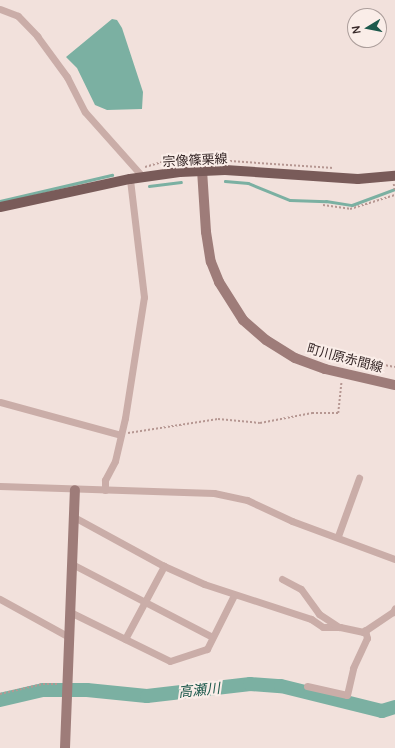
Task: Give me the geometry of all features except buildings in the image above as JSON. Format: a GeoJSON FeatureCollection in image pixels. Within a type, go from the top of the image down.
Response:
{"type":"FeatureCollection","features":[{"type":"Feature","properties":{"kind":"main road","name":"宗像篠栗線"},"geometry":{"type":"LineString","coordinates":[[0,208],[130,179],[202,170],[358,179],[395,176]]}},
{"type":"Feature","properties":{"kind":"main road","name":"町川原赤間線"},"geometry":{"type":"LineString","coordinates":[[202,170],[209,252],[219,282],[235,308],[253,329],[277,348],[310,364],[341,373],[395,385]]}},
{"type":"Feature","properties":{"kind":"main road"},"geometry":{"type":"LineString","coordinates":[[65,748],[68,683],[68,637],[75,490]]}},
{"type":"Feature","properties":{"kind":"street"},"geometry":{"type":"LineString","coordinates":[[0,9],[18,16],[37,36],[67,77],[85,112],[143,177]]}},
{"type":"Feature","properties":{"kind":"street"},"geometry":{"type":"LineString","coordinates":[[105,490],[105,480],[115,461],[121,435],[144,297],[130,179]]}},
{"type":"Feature","properties":{"kind":"street"},"geometry":{"type":"LineString","coordinates":[[0,402],[121,435]]}},
{"type":"Feature","properties":{"kind":"street"},"geometry":{"type":"LineString","coordinates":[[338,536],[359,478]]}},
{"type":"Feature","properties":{"kind":"street"},"geometry":{"type":"LineString","coordinates":[[0,486],[75,490],[214,493],[247,500],[292,521],[338,536],[395,560]]}},
{"type":"Feature","properties":{"kind":"street"},"geometry":{"type":"LineString","coordinates":[[74,517],[164,566],[234,595],[311,620],[323,627],[340,627],[365,630],[393,612],[395,608]]}},
{"type":"Feature","properties":{"kind":"street"},"geometry":{"type":"LineString","coordinates":[[72,564],[212,638]]}},
{"type":"Feature","properties":{"kind":"street"},"geometry":{"type":"LineString","coordinates":[[125,639],[164,566]]}},
{"type":"Feature","properties":{"kind":"street"},"geometry":{"type":"LineString","coordinates":[[282,579],[301,588],[319,614],[340,627]]}},
{"type":"Feature","properties":{"kind":"street"},"geometry":{"type":"LineString","coordinates":[[70,612],[170,662],[207,649],[234,595]]}},
{"type":"Feature","properties":{"kind":"street"},"geometry":{"type":"LineString","coordinates":[[0,599],[68,637]]}},
{"type":"Feature","properties":{"kind":"street"},"geometry":{"type":"LineString","coordinates":[[307,686],[347,695],[353,668],[367,638],[365,630]]}},
{"type":"Feature","properties":{"kind":"path"},"geometry":{"type":"LineString","coordinates":[[323,205],[350,210],[395,195]]}},
{"type":"Feature","properties":{"kind":"path"},"geometry":{"type":"LineString","coordinates":[[331,355],[395,367]]}},
{"type":"Feature","properties":{"kind":"path"},"geometry":{"type":"LineString","coordinates":[[121,435],[218,419],[260,423],[312,413],[338,413],[341,373]]}},
{"type":"Feature","properties":{"kind":"path"},"geometry":{"type":"LineString","coordinates":[[0,694],[44,684],[68,683]]}},
{"type":"Feature","properties":{"kind":"water"},"geometry":{"type":"Polygon","coordinates":[[[112,19],[117,20],[122,28],[143,92],[142,109],[107,110],[95,105],[77,68],[66,57],[112,19]]]}},
{"type":"Feature","properties":{"kind":"waterway"},"geometry":{"type":"LineString","coordinates":[[0,201],[112,175]]}},
{"type":"Feature","properties":{"kind":"waterway"},"geometry":{"type":"LineString","coordinates":[[225,181],[248,183],[290,200],[326,201],[352,205],[395,189]]}},
{"type":"Feature","properties":{"kind":"waterway"},"geometry":{"type":"LineString","coordinates":[[149,186],[181,182]]}},
{"type":"Feature","properties":{"kind":"waterway","name":"高瀬川"},"geometry":{"type":"LineString","coordinates":[[0,700],[43,690],[87,690],[147,696],[250,684],[281,686],[382,711],[395,707]]}}]}
